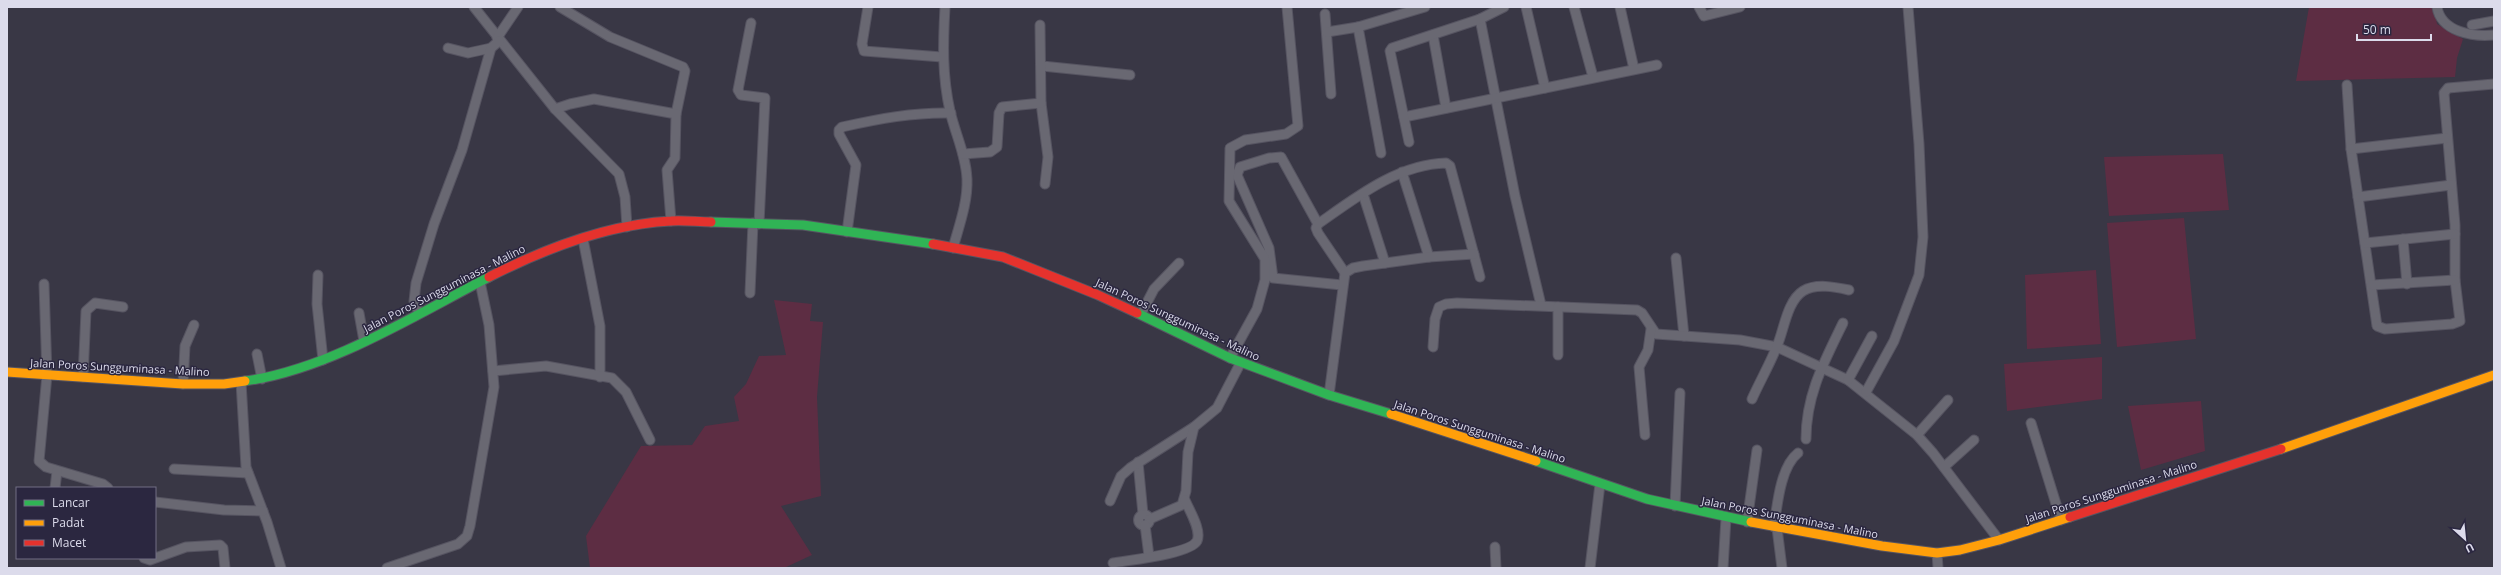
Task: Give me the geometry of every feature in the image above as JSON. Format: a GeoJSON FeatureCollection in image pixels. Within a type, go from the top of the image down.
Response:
{"type":"FeatureCollection","features":[{"type":"Feature","properties":{"kind":"main road","name":"Jalan Poros Sungguminasa - Malino"},"geometry":{"type":"LineString","coordinates":[[7,372],[183,384],[241,382],[262,379],[323,360],[364,341],[523,260],[582,239],[627,227],[671,221],[803,225],[953,248],[1003,258],[1032,268],[1141,314],[1230,358],[1329,395],[1465,436],[1600,484],[1675,506],[1775,528],[1882,546],[1937,553],[1960,550],[1999,540],[2310,439],[2494,375]]}},
{"type":"Feature","properties":{"kind":"street"},"geometry":{"type":"LineString","coordinates":[[474,7],[498,40],[562,106],[620,174],[625,197],[627,227]]}},
{"type":"Feature","properties":{"kind":"street"},"geometry":{"type":"LineString","coordinates":[[419,312],[414,301],[416,283],[434,224],[462,150],[491,48],[498,40],[518,7]]}},
{"type":"Feature","properties":{"kind":"street"},"geometry":{"type":"LineString","coordinates":[[560,7],[610,37],[684,67],[685,71],[676,114],[675,158],[667,170],[671,221]]}},
{"type":"Feature","properties":{"kind":"street"},"geometry":{"type":"LineString","coordinates":[[868,7],[862,44],[864,51],[942,57]]}},
{"type":"Feature","properties":{"kind":"street"},"geometry":{"type":"LineString","coordinates":[[945,7],[942,57],[951,113],[963,154],[967,178],[966,194],[953,248]]}},
{"type":"Feature","properties":{"kind":"street"},"geometry":{"type":"LineString","coordinates":[[1230,358],[1257,309],[1265,280],[1265,259],[1229,201],[1230,148],[1245,140],[1286,134],[1298,126],[1287,7]]}},
{"type":"Feature","properties":{"kind":"street"},"geometry":{"type":"LineString","coordinates":[[1327,32],[1358,27],[1425,7]]}},
{"type":"Feature","properties":{"kind":"street"},"geometry":{"type":"LineString","coordinates":[[1409,142],[1390,51],[1396,46],[1480,19],[1504,7]]}},
{"type":"Feature","properties":{"kind":"street"},"geometry":{"type":"LineString","coordinates":[[1526,7],[1545,88]]}},
{"type":"Feature","properties":{"kind":"street"},"geometry":{"type":"LineString","coordinates":[[1574,7],[1593,77]]}},
{"type":"Feature","properties":{"kind":"street"},"geometry":{"type":"LineString","coordinates":[[1620,7],[1634,69]]}},
{"type":"Feature","properties":{"kind":"street"},"geometry":{"type":"LineString","coordinates":[[1700,7],[1704,16],[1740,7]]}},
{"type":"Feature","properties":{"kind":"street"},"geometry":{"type":"LineString","coordinates":[[1866,392],[1894,341],[1919,275],[1923,230],[1919,144],[1908,7]]}},
{"type":"Feature","properties":{"kind":"street"},"geometry":{"type":"LineString","coordinates":[[2437,7],[2444,22],[2459,32],[2472,35],[2494,35]]}},
{"type":"Feature","properties":{"kind":"street"},"geometry":{"type":"LineString","coordinates":[[1325,14],[1331,94]]}},
{"type":"Feature","properties":{"kind":"street"},"geometry":{"type":"LineString","coordinates":[[1480,19],[1541,305]]}},
{"type":"Feature","properties":{"kind":"street"},"geometry":{"type":"LineString","coordinates":[[2472,25],[2494,21]]}},
{"type":"Feature","properties":{"kind":"street"},"geometry":{"type":"LineString","coordinates":[[750,293],[765,98],[740,95],[738,90],[751,22]]}},
{"type":"Feature","properties":{"kind":"street"},"geometry":{"type":"LineString","coordinates":[[1040,25],[1042,66],[1041,103],[1048,157],[1045,184]]}},
{"type":"Feature","properties":{"kind":"street"},"geometry":{"type":"LineString","coordinates":[[1358,27],[1381,153]]}},
{"type":"Feature","properties":{"kind":"street"},"geometry":{"type":"LineString","coordinates":[[1433,35],[1446,108]]}},
{"type":"Feature","properties":{"kind":"street"},"geometry":{"type":"LineString","coordinates":[[448,48],[468,53],[491,48]]}},
{"type":"Feature","properties":{"kind":"street"},"geometry":{"type":"LineString","coordinates":[[1404,118],[1593,77],[1657,65]]}},
{"type":"Feature","properties":{"kind":"street"},"geometry":{"type":"LineString","coordinates":[[1042,66],[1130,75]]}},
{"type":"Feature","properties":{"kind":"street"},"geometry":{"type":"LineString","coordinates":[[2347,85],[2351,149],[2377,326],[2385,329],[2459,323],[2460,320],[2455,280],[2455,234],[2452,185],[2444,95],[2446,89],[2494,84]]}},
{"type":"Feature","properties":{"kind":"street"},"geometry":{"type":"LineString","coordinates":[[562,106],[586,100],[601,100],[676,114]]}},
{"type":"Feature","properties":{"kind":"street"},"geometry":{"type":"LineString","coordinates":[[963,154],[990,152],[997,147],[999,113],[1002,107],[1041,103]]}},
{"type":"Feature","properties":{"kind":"street"},"geometry":{"type":"LineString","coordinates":[[847,232],[856,165],[839,134],[839,130],[842,127],[883,118],[933,112],[951,113]]}},
{"type":"Feature","properties":{"kind":"street"},"geometry":{"type":"LineString","coordinates":[[2351,149],[2447,138]]}},
{"type":"Feature","properties":{"kind":"street"},"geometry":{"type":"LineString","coordinates":[[1318,224],[1281,157],[1269,158],[1240,167],[1237,176],[1269,248],[1273,278],[1342,286]]}},
{"type":"Feature","properties":{"kind":"street"},"geometry":{"type":"LineString","coordinates":[[1345,273],[1318,233],[1316,228],[1318,224],[1363,194],[1402,172],[1437,163],[1446,163],[1450,166],[1480,277]]}},
{"type":"Feature","properties":{"kind":"street"},"geometry":{"type":"LineString","coordinates":[[1402,172],[1428,257]]}},
{"type":"Feature","properties":{"kind":"street"},"geometry":{"type":"LineString","coordinates":[[2358,197],[2452,185]]}},
{"type":"Feature","properties":{"kind":"street"},"geometry":{"type":"LineString","coordinates":[[1363,194],[1386,263]]}},
{"type":"Feature","properties":{"kind":"street"},"geometry":{"type":"LineString","coordinates":[[2365,243],[2455,234]]}},
{"type":"Feature","properties":{"kind":"street"},"geometry":{"type":"LineString","coordinates":[[582,239],[600,326],[600,377]]}},
{"type":"Feature","properties":{"kind":"street"},"geometry":{"type":"LineString","coordinates":[[2404,239],[2407,284]]}},
{"type":"Feature","properties":{"kind":"street"},"geometry":{"type":"LineString","coordinates":[[1329,395],[1342,286],[1345,273],[1353,268],[1386,263],[1428,257],[1474,254]]}},
{"type":"Feature","properties":{"kind":"street"},"geometry":{"type":"LineString","coordinates":[[1676,258],[1684,336]]}},
{"type":"Feature","properties":{"kind":"street"},"geometry":{"type":"LineString","coordinates":[[1141,314],[1154,289],[1179,263]]}},
{"type":"Feature","properties":{"kind":"street"},"geometry":{"type":"LineString","coordinates":[[318,275],[317,304],[323,360]]}},
{"type":"Feature","properties":{"kind":"street"},"geometry":{"type":"LineString","coordinates":[[2372,285],[2455,280]]}},
{"type":"Feature","properties":{"kind":"street"},"geometry":{"type":"LineString","coordinates":[[387,568],[453,546],[467,536],[494,387],[489,325],[480,282]]}},
{"type":"Feature","properties":{"kind":"street"},"geometry":{"type":"LineString","coordinates":[[44,284],[47,375],[39,461],[46,467],[103,484],[107,487]]}},
{"type":"Feature","properties":{"kind":"street"},"geometry":{"type":"LineString","coordinates":[[1752,399],[1777,346],[1793,303],[1800,293],[1817,287],[1836,287],[1848,290]]}},
{"type":"Feature","properties":{"kind":"street"},"geometry":{"type":"LineString","coordinates":[[83,377],[86,311],[95,303],[123,308]]}},
{"type":"Feature","properties":{"kind":"street"},"geometry":{"type":"LineString","coordinates":[[1433,346],[1437,313],[1439,307],[1446,304],[1541,305],[1637,310],[1642,313],[1651,329],[1656,334],[1740,340],[1777,346],[1848,380],[1866,392],[1917,435],[1944,467],[1999,540]]}},
{"type":"Feature","properties":{"kind":"street"},"geometry":{"type":"LineString","coordinates":[[1558,307],[1558,355]]}},
{"type":"Feature","properties":{"kind":"street"},"geometry":{"type":"LineString","coordinates":[[359,313],[364,341]]}},
{"type":"Feature","properties":{"kind":"street"},"geometry":{"type":"LineString","coordinates":[[1806,439],[1808,405],[1822,368],[1843,323]]}},
{"type":"Feature","properties":{"kind":"street"},"geometry":{"type":"LineString","coordinates":[[183,384],[185,346],[194,325]]}},
{"type":"Feature","properties":{"kind":"street"},"geometry":{"type":"LineString","coordinates":[[1645,435],[1639,368],[1648,350],[1651,329]]}},
{"type":"Feature","properties":{"kind":"street"},"geometry":{"type":"LineString","coordinates":[[1848,380],[1872,336]]}},
{"type":"Feature","properties":{"kind":"street"},"geometry":{"type":"LineString","coordinates":[[257,354],[262,379]]}},
{"type":"Feature","properties":{"kind":"street"},"geometry":{"type":"LineString","coordinates":[[1110,501],[1121,476],[1138,462],[1194,427],[1217,408],[1241,362]]}},
{"type":"Feature","properties":{"kind":"street"},"geometry":{"type":"LineString","coordinates":[[493,371],[546,366],[612,378],[620,384],[650,440]]}},
{"type":"Feature","properties":{"kind":"street"},"geometry":{"type":"LineString","coordinates":[[241,382],[248,473],[263,511],[281,568]]}},
{"type":"Feature","properties":{"kind":"street"},"geometry":{"type":"LineString","coordinates":[[1675,506],[1680,393]]}},
{"type":"Feature","properties":{"kind":"street"},"geometry":{"type":"LineString","coordinates":[[1917,435],[1948,400]]}},
{"type":"Feature","properties":{"kind":"street"},"geometry":{"type":"LineString","coordinates":[[2032,423],[2061,520]]}},
{"type":"Feature","properties":{"kind":"street"},"geometry":{"type":"LineString","coordinates":[[1113,563],[1179,552],[1188,548],[1197,540],[1197,531],[1185,500],[1188,452],[1194,427]]}},
{"type":"Feature","properties":{"kind":"street"},"geometry":{"type":"LineString","coordinates":[[1944,467],[1974,440]]}},
{"type":"Feature","properties":{"kind":"street"},"geometry":{"type":"LineString","coordinates":[[1747,522],[1757,450]]}},
{"type":"Feature","properties":{"kind":"street"},"geometry":{"type":"LineString","coordinates":[[1782,568],[1775,528],[1779,493],[1787,470],[1798,453]]}},
{"type":"Feature","properties":{"kind":"street"},"geometry":{"type":"LineString","coordinates":[[1138,462],[1146,520],[1149,556]]}},
{"type":"Feature","properties":{"kind":"street"},"geometry":{"type":"LineString","coordinates":[[174,469],[248,473]]}},
{"type":"Feature","properties":{"kind":"street"},"geometry":{"type":"LineString","coordinates":[[55,487],[57,471]]}},
{"type":"Feature","properties":{"kind":"street"},"geometry":{"type":"LineString","coordinates":[[1590,568],[1592,539],[1600,484]]}},
{"type":"Feature","properties":{"kind":"street"},"geometry":{"type":"LineString","coordinates":[[1146,520],[1182,505],[1185,500]]}},
{"type":"Feature","properties":{"kind":"street"},"geometry":{"type":"LineString","coordinates":[[156,502],[224,510],[263,511]]}},
{"type":"Feature","properties":{"kind":"street"},"geometry":{"type":"LineString","coordinates":[[1723,568],[1726,518]]}},
{"type":"Feature","properties":{"kind":"street"},"geometry":{"type":"LineString","coordinates":[[156,558],[186,547],[220,545],[223,548],[225,568]]}},
{"type":"Feature","properties":{"kind":"street"},"geometry":{"type":"LineString","coordinates":[[1495,547],[1496,568]]}},
{"type":"Feature","properties":{"kind":"street"},"geometry":{"type":"LineString","coordinates":[[1937,553],[1938,568]]}},
{"type":"Feature","properties":{"kind":"shaded area"},"geometry":{"type":"Polygon","coordinates":[[[2309,7],[2434,7],[2437,24],[2463,39],[2457,58],[2455,77],[2296,81],[2309,7]]]}},
{"type":"Feature","properties":{"kind":"shaded area"},"geometry":{"type":"Polygon","coordinates":[[[2223,154],[2229,210],[2109,216],[2104,157],[2223,154]]]}},
{"type":"Feature","properties":{"kind":"shaded area"},"geometry":{"type":"Polygon","coordinates":[[[2184,218],[2196,339],[2117,347],[2107,223],[2184,218]]]}},
{"type":"Feature","properties":{"kind":"shaded area"},"geometry":{"type":"Polygon","coordinates":[[[2096,270],[2101,344],[2027,349],[2025,275],[2096,270]]]}},
{"type":"Feature","properties":{"kind":"shaded area"},"geometry":{"type":"Polygon","coordinates":[[[774,300],[812,304],[810,321],[823,322],[817,397],[821,496],[781,506],[812,555],[784,568],[590,568],[586,536],[641,446],[692,445],[705,426],[739,421],[734,397],[746,384],[759,356],[786,355],[774,300]]]}},
{"type":"Feature","properties":{"kind":"shaded area"},"geometry":{"type":"Polygon","coordinates":[[[2102,357],[2102,399],[2007,411],[2004,364],[2102,357]]]}},
{"type":"Feature","properties":{"kind":"shaded area"},"geometry":{"type":"Polygon","coordinates":[[[2201,401],[2205,451],[2141,470],[2128,406],[2201,401]]]}},
{"type":"Feature","properties":{"kind":"traffic: fast"},"geometry":{"type":"LineString","coordinates":[[711,222],[803,225],[933,244]]}},
{"type":"Feature","properties":{"kind":"traffic: fast"},"geometry":{"type":"LineString","coordinates":[[245,381],[276,375],[339,353],[401,324],[489,277]]}},
{"type":"Feature","properties":{"kind":"traffic: fast"},"geometry":{"type":"LineString","coordinates":[[1137,313],[1230,358],[1329,395],[1391,414]]}},
{"type":"Feature","properties":{"kind":"traffic: fast"},"geometry":{"type":"LineString","coordinates":[[1536,461],[1647,499],[1751,522]]}},
{"type":"Feature","properties":{"kind":"traffic: slow"},"geometry":{"type":"LineString","coordinates":[[7,372],[183,384],[224,384],[245,381]]}},
{"type":"Feature","properties":{"kind":"traffic: slow"},"geometry":{"type":"LineString","coordinates":[[2281,449],[2494,375]]}},
{"type":"Feature","properties":{"kind":"traffic: slow"},"geometry":{"type":"LineString","coordinates":[[1391,414],[1536,461]]}},
{"type":"Feature","properties":{"kind":"traffic: slow"},"geometry":{"type":"LineString","coordinates":[[1751,522],[1882,546],[1937,553],[1960,550],[1999,540],[2070,517]]}},
{"type":"Feature","properties":{"kind":"traffic: jam"},"geometry":{"type":"LineString","coordinates":[[489,277],[554,248],[624,227],[648,223],[676,221],[711,222]]}},
{"type":"Feature","properties":{"kind":"traffic: jam"},"geometry":{"type":"LineString","coordinates":[[933,244],[1003,257],[1098,295],[1137,313]]}},
{"type":"Feature","properties":{"kind":"traffic: jam"},"geometry":{"type":"LineString","coordinates":[[2070,517],[2281,449]]}}]}
